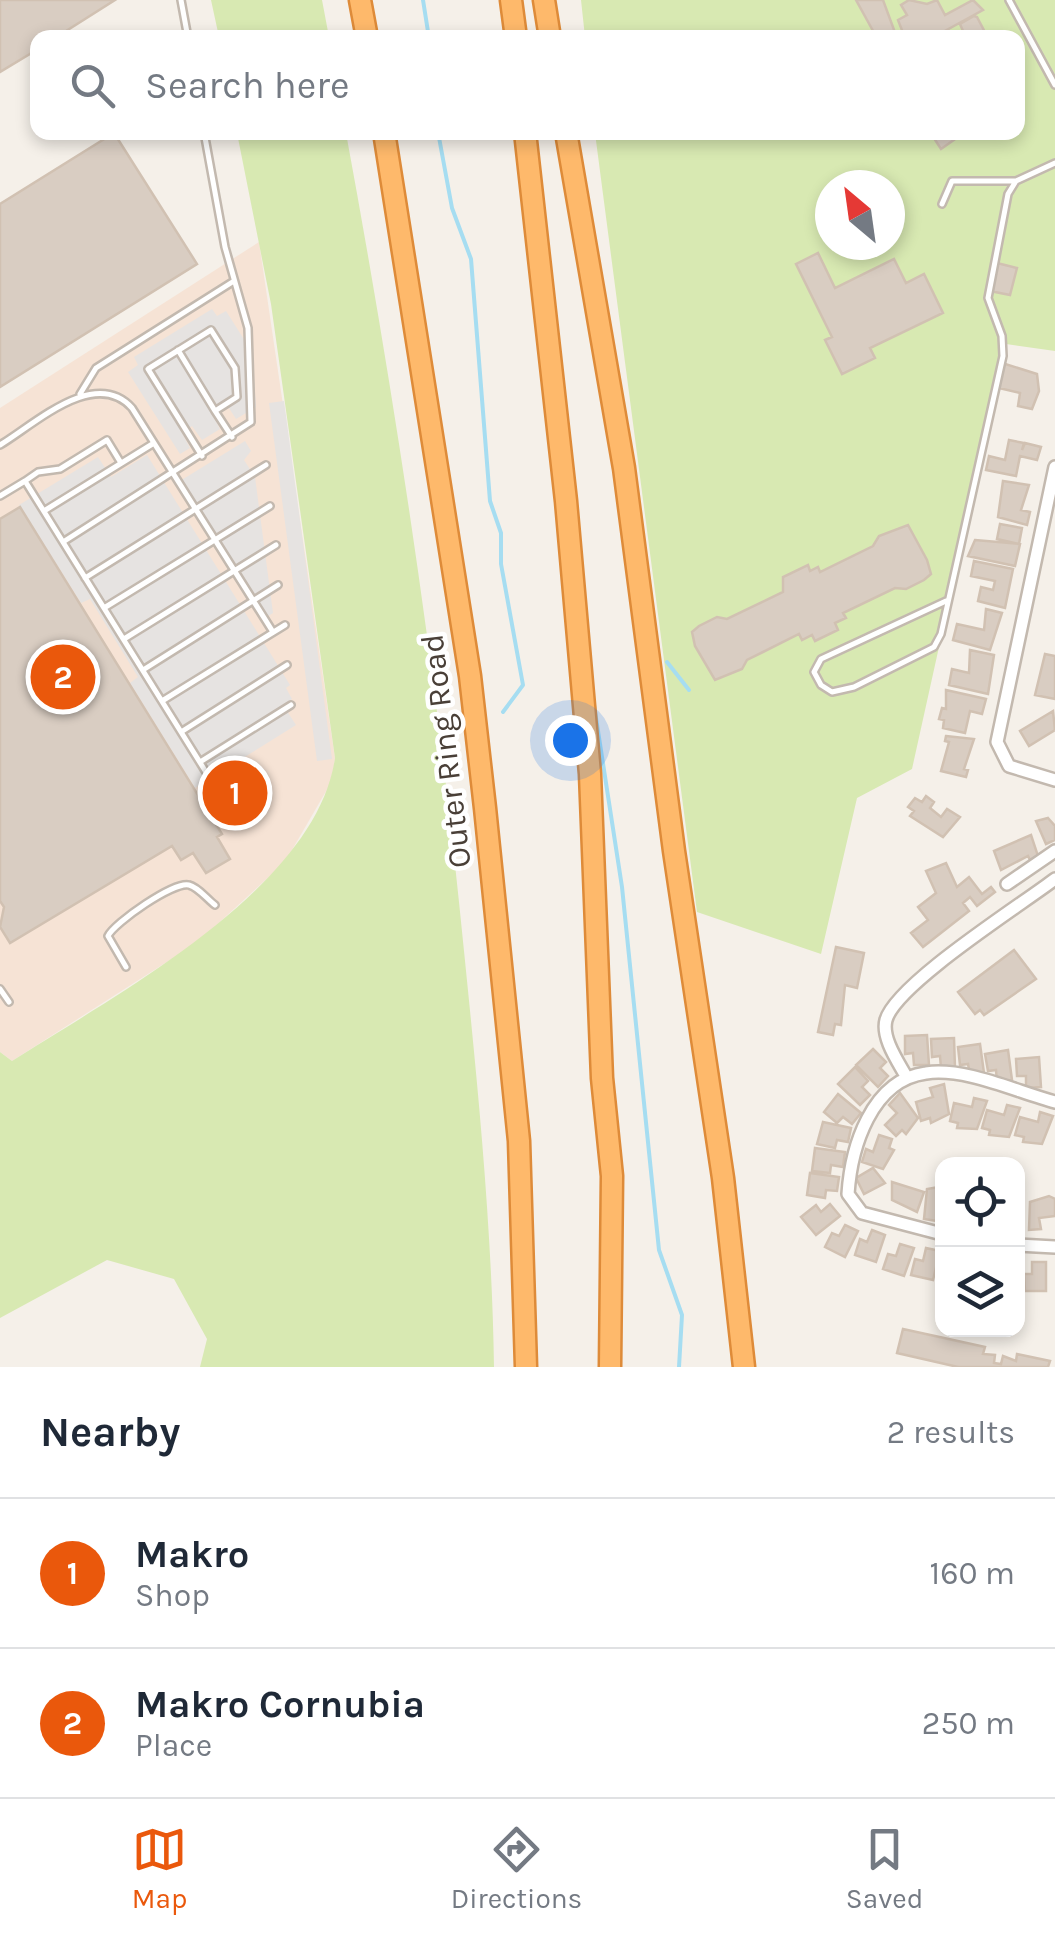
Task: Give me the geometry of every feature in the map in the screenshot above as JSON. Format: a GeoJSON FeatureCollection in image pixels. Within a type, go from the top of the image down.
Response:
{"type":"FeatureCollection","features":[{"type":"Feature","properties":{"kind":"highway"},"geometry":{"type":"LineString","coordinates":[[360,0],[366,30]]}},
{"type":"Feature","properties":{"kind":"highway"},"geometry":{"type":"LineString","coordinates":[[511,0],[515,30]]}},
{"type":"Feature","properties":{"kind":"highway"},"geometry":{"type":"LineString","coordinates":[[544,0],[549,30]]}},
{"type":"Feature","properties":{"kind":"highway","name":"Outer Ring Road"},"geometry":{"type":"LineString","coordinates":[[385,140],[470,676],[519,1140],[526,1367]]}},
{"type":"Feature","properties":{"kind":"highway"},"geometry":{"type":"LineString","coordinates":[[527,140],[566,500],[590,774],[602,1078],[612,1176],[610,1367]]}},
{"type":"Feature","properties":{"kind":"highway"},"geometry":{"type":"LineString","coordinates":[[567,140],[624,468],[674,851],[723,1178],[744,1367]]}},
{"type":"Feature","properties":{"kind":"street"},"geometry":{"type":"LineString","coordinates":[[1055,467],[997,742],[1009,766],[1055,780]]}},
{"type":"Feature","properties":{"kind":"street"},"geometry":{"type":"LineString","coordinates":[[1007,884],[1055,851]]}},
{"type":"Feature","properties":{"kind":"street"},"geometry":{"type":"LineString","coordinates":[[907,1078],[886,1033],[886,1019],[894,1006],[922,977],[1055,879]]}},
{"type":"Feature","properties":{"kind":"street"},"geometry":{"type":"LineString","coordinates":[[935,1232],[862,1212],[848,1194],[854,1151],[866,1121],[889,1092],[907,1078],[928,1072],[954,1075],[1055,1102]]}},
{"type":"Feature","properties":{"kind":"street"},"geometry":{"type":"LineString","coordinates":[[1025,1245],[1055,1246]]}},
{"type":"Feature","properties":{"kind":"lane"},"geometry":{"type":"LineString","coordinates":[[181,0],[187,30]]}},
{"type":"Feature","properties":{"kind":"lane"},"geometry":{"type":"LineString","coordinates":[[1009,0],[1055,86]]}},
{"type":"Feature","properties":{"kind":"lane"},"geometry":{"type":"LineString","coordinates":[[63,542],[251,422],[248,328],[206,140]]}},
{"type":"Feature","properties":{"kind":"lane"},"geometry":{"type":"LineString","coordinates":[[942,204],[952,181],[1016,182],[1055,164]]}},
{"type":"Feature","properties":{"kind":"lane"},"geometry":{"type":"LineString","coordinates":[[946,601],[821,660],[814,672],[820,685],[842,692],[934,647],[946,601],[1003,356],[1002,336],[988,298],[1008,194],[1016,182]]}},
{"type":"Feature","properties":{"kind":"lane"},"geometry":{"type":"LineString","coordinates":[[79,397],[96,368],[235,280]]}},
{"type":"Feature","properties":{"kind":"lane"},"geometry":{"type":"LineString","coordinates":[[202,456],[148,369],[211,330],[235,368],[237,397],[216,410]]}},
{"type":"Feature","properties":{"kind":"lane"},"geometry":{"type":"LineString","coordinates":[[178,350],[232,437]]}},
{"type":"Feature","properties":{"kind":"lane"},"geometry":{"type":"LineString","coordinates":[[0,446],[79,397],[100,392],[122,398],[273,632]]}},
{"type":"Feature","properties":{"kind":"lane"},"geometry":{"type":"LineString","coordinates":[[0,496],[38,472],[60,470],[107,440],[121,463]]}},
{"type":"Feature","properties":{"kind":"lane"},"geometry":{"type":"LineString","coordinates":[[44,512],[154,443]]}},
{"type":"Feature","properties":{"kind":"lane"},"geometry":{"type":"LineString","coordinates":[[85,578],[266,465]]}},
{"type":"Feature","properties":{"kind":"lane"},"geometry":{"type":"LineString","coordinates":[[25,480],[209,777]]}},
{"type":"Feature","properties":{"kind":"lane"},"geometry":{"type":"LineString","coordinates":[[104,608],[270,506]]}},
{"type":"Feature","properties":{"kind":"lane"},"geometry":{"type":"LineString","coordinates":[[124,639],[276,545]]}},
{"type":"Feature","properties":{"kind":"lane"},"geometry":{"type":"LineString","coordinates":[[143,670],[278,584]]}},
{"type":"Feature","properties":{"kind":"lane"},"geometry":{"type":"LineString","coordinates":[[162,701],[285,624]]}},
{"type":"Feature","properties":{"kind":"lane"},"geometry":{"type":"LineString","coordinates":[[181,732],[287,665]]}},
{"type":"Feature","properties":{"kind":"lane"},"geometry":{"type":"LineString","coordinates":[[200,762],[291,705]]}},
{"type":"Feature","properties":{"kind":"lane"},"geometry":{"type":"LineString","coordinates":[[126,967],[108,936],[122,920],[179,885],[193,886],[214,905]]}},
{"type":"Feature","properties":{"kind":"lane"},"geometry":{"type":"LineString","coordinates":[[0,989],[9,1002]]}},
{"type":"Feature","properties":{"kind":"shaded area"},"geometry":{"type":"Polygon","coordinates":[[[259,242],[335,758],[332,781],[285,862],[198,942],[12,1061],[0,1052],[0,408],[259,242]]]}},
{"type":"Feature","properties":{"kind":"shaded area"},"geometry":{"type":"Polygon","coordinates":[[[212,309],[217,316],[226,311],[252,352],[256,407],[236,419],[227,405],[212,414],[220,429],[202,440],[192,426],[182,433],[190,448],[180,454],[128,372],[138,365],[134,357],[212,309]]]}},
{"type":"Feature","properties":{"kind":"shaded area"},"geometry":{"type":"Polygon","coordinates":[[[284,401],[332,759],[317,761],[269,403],[284,401]]]}},
{"type":"Feature","properties":{"kind":"shaded area"},"geometry":{"type":"Polygon","coordinates":[[[245,441],[251,451],[244,460],[255,477],[273,613],[265,618],[180,481],[245,441]]]}},
{"type":"Feature","properties":{"kind":"shaded area"},"geometry":{"type":"Polygon","coordinates":[[[147,455],[290,685],[286,688],[292,699],[283,705],[296,725],[195,788],[130,683],[138,677],[90,599],[81,603],[19,505],[98,457],[111,477],[147,455]]]}},
{"type":"Feature","properties":{"kind":"green space"},"geometry":{"type":"Polygon","coordinates":[[[211,0],[322,0],[328,30],[217,30],[211,0]]]}},
{"type":"Feature","properties":{"kind":"green space"},"geometry":{"type":"Polygon","coordinates":[[[581,0],[1055,0],[1055,351],[1006,344],[912,769],[857,798],[821,954],[697,912],[596,140],[1025,140],[1025,30],[584,30],[581,0]]]}},
{"type":"Feature","properties":{"kind":"green space"},"geometry":{"type":"Polygon","coordinates":[[[238,140],[347,140],[398,438],[441,745],[479,1107],[494,1367],[200,1367],[207,1339],[174,1279],[107,1260],[0,1318],[0,1052],[12,1061],[103,1004],[205,934],[252,894],[291,851],[320,806],[335,758],[271,304],[238,140]]]}},
{"type":"Feature","properties":{"kind":"building"},"geometry":{"type":"Polygon","coordinates":[[[0,0],[115,0],[68,30],[30,30],[30,54],[0,72],[0,0]]]}},
{"type":"Feature","properties":{"kind":"building"},"geometry":{"type":"Polygon","coordinates":[[[856,0],[883,0],[894,30],[873,30],[856,0]]]}},
{"type":"Feature","properties":{"kind":"building"},"geometry":{"type":"Polygon","coordinates":[[[909,0],[927,4],[937,0],[945,15],[973,0],[983,10],[947,30],[902,30],[898,20],[907,15],[901,5],[909,0]]]}},
{"type":"Feature","properties":{"kind":"building"},"geometry":{"type":"Polygon","coordinates":[[[974,16],[984,30],[963,30],[960,24],[974,16]]]}},
{"type":"Feature","properties":{"kind":"building"},"geometry":{"type":"Polygon","coordinates":[[[103,140],[118,140],[197,264],[0,387],[0,204],[103,140]]]}},
{"type":"Feature","properties":{"kind":"building"},"geometry":{"type":"Polygon","coordinates":[[[935,140],[954,140],[941,149],[935,140]]]}},
{"type":"Feature","properties":{"kind":"building"},"geometry":{"type":"Polygon","coordinates":[[[815,254],[835,288],[894,260],[906,283],[924,274],[943,313],[870,348],[875,358],[842,374],[825,340],[832,337],[796,264],[815,254]]]}},
{"type":"Feature","properties":{"kind":"building"},"geometry":{"type":"Polygon","coordinates":[[[997,263],[1017,268],[1010,295],[990,291],[997,263]]]}},
{"type":"Feature","properties":{"kind":"building"},"geometry":{"type":"Polygon","coordinates":[[[1002,363],[1037,374],[1039,391],[1032,409],[1018,406],[1020,393],[999,388],[1002,363]]]}},
{"type":"Feature","properties":{"kind":"building"},"geometry":{"type":"Polygon","coordinates":[[[1009,440],[1024,443],[1022,450],[1025,443],[1041,447],[1037,460],[1020,456],[1016,476],[986,470],[989,456],[1005,460],[1009,440]]]}},
{"type":"Feature","properties":{"kind":"building"},"geometry":{"type":"Polygon","coordinates":[[[1003,481],[1029,485],[1021,510],[1030,512],[1027,525],[998,517],[1003,481]]]}},
{"type":"Feature","properties":{"kind":"building"},"geometry":{"type":"Polygon","coordinates":[[[20,507],[222,834],[217,837],[230,859],[206,873],[193,853],[181,860],[172,846],[10,943],[0,927],[4,907],[0,901],[0,519],[20,507]]]}},
{"type":"Feature","properties":{"kind":"building"},"geometry":{"type":"Polygon","coordinates":[[[1000,524],[1022,528],[1019,544],[997,539],[1000,524]]]}},
{"type":"Feature","properties":{"kind":"building"},"geometry":{"type":"Polygon","coordinates":[[[908,525],[927,560],[931,574],[924,580],[906,589],[895,588],[843,613],[846,618],[835,623],[838,630],[815,641],[812,635],[802,640],[799,634],[747,660],[742,669],[715,680],[695,646],[692,632],[699,626],[717,617],[727,619],[783,592],[783,577],[808,565],[810,571],[818,567],[820,572],[873,546],[879,536],[908,525]]]}},
{"type":"Feature","properties":{"kind":"building"},"geometry":{"type":"Polygon","coordinates":[[[975,540],[1020,544],[1015,566],[968,556],[975,540]]]}},
{"type":"Feature","properties":{"kind":"building"},"geometry":{"type":"Polygon","coordinates":[[[974,561],[1013,569],[1005,608],[978,601],[981,587],[993,590],[995,581],[971,576],[974,561]]]}},
{"type":"Feature","properties":{"kind":"building"},"geometry":{"type":"Polygon","coordinates":[[[986,609],[1002,613],[990,650],[953,640],[957,624],[984,630],[986,609]]]}},
{"type":"Feature","properties":{"kind":"building"},"geometry":{"type":"Polygon","coordinates":[[[970,650],[994,655],[988,694],[949,685],[952,669],[969,673],[970,650]]]}},
{"type":"Feature","properties":{"kind":"building"},"geometry":{"type":"Polygon","coordinates":[[[1045,654],[1055,656],[1055,699],[1035,695],[1045,654]]]}},
{"type":"Feature","properties":{"kind":"building"},"geometry":{"type":"Polygon","coordinates":[[[946,690],[986,699],[982,714],[970,711],[965,733],[943,728],[944,720],[939,719],[942,708],[946,709],[946,690]]]}},
{"type":"Feature","properties":{"kind":"building"},"geometry":{"type":"Polygon","coordinates":[[[1053,711],[1055,730],[1029,746],[1020,731],[1053,711]]]}},
{"type":"Feature","properties":{"kind":"building"},"geometry":{"type":"Polygon","coordinates":[[[946,736],[974,739],[964,769],[968,770],[966,777],[941,771],[949,742],[945,741],[946,736]]]}},
{"type":"Feature","properties":{"kind":"building"},"geometry":{"type":"Polygon","coordinates":[[[926,796],[934,802],[930,808],[941,817],[947,809],[960,817],[943,837],[910,816],[914,811],[908,807],[915,798],[922,802],[926,796]]]}},
{"type":"Feature","properties":{"kind":"building"},"geometry":{"type":"Polygon","coordinates":[[[1048,818],[1055,826],[1055,840],[1046,844],[1036,821],[1048,818]]]}},
{"type":"Feature","properties":{"kind":"building"},"geometry":{"type":"Polygon","coordinates":[[[1031,835],[1038,856],[1030,860],[1028,856],[1001,870],[994,851],[1031,835]]]}},
{"type":"Feature","properties":{"kind":"building"},"geometry":{"type":"Polygon","coordinates":[[[946,863],[957,887],[969,877],[982,894],[991,887],[995,892],[977,906],[970,897],[963,903],[969,911],[923,947],[911,933],[928,920],[918,907],[936,893],[926,871],[946,863]]]}},
{"type":"Feature","properties":{"kind":"building"},"geometry":{"type":"Polygon","coordinates":[[[836,947],[864,953],[857,988],[845,985],[841,1025],[835,1024],[833,1035],[818,1032],[836,947]]]}},
{"type":"Feature","properties":{"kind":"building"},"geometry":{"type":"Polygon","coordinates":[[[1014,950],[1036,979],[984,1015],[980,1010],[975,1014],[958,992],[1014,950]]]}},
{"type":"Feature","properties":{"kind":"building"},"geometry":{"type":"Polygon","coordinates":[[[927,1035],[929,1065],[914,1065],[913,1053],[905,1054],[905,1036],[927,1035]]]}},
{"type":"Feature","properties":{"kind":"building"},"geometry":{"type":"Polygon","coordinates":[[[954,1038],[955,1068],[941,1068],[940,1056],[932,1057],[931,1039],[954,1038]]]}},
{"type":"Feature","properties":{"kind":"building"},"geometry":{"type":"Polygon","coordinates":[[[980,1044],[984,1073],[970,1075],[968,1064],[960,1065],[958,1047],[980,1044]]]}},
{"type":"Feature","properties":{"kind":"building"},"geometry":{"type":"Polygon","coordinates":[[[873,1049],[886,1062],[880,1068],[888,1076],[878,1087],[856,1065],[873,1049]]]}},
{"type":"Feature","properties":{"kind":"building"},"geometry":{"type":"Polygon","coordinates":[[[1008,1050],[1012,1080],[997,1082],[996,1070],[988,1071],[985,1054],[1008,1050]]]}},
{"type":"Feature","properties":{"kind":"building"},"geometry":{"type":"Polygon","coordinates":[[[1039,1057],[1041,1087],[1026,1088],[1026,1076],[1017,1076],[1016,1059],[1039,1057]]]}},
{"type":"Feature","properties":{"kind":"building"},"geometry":{"type":"Polygon","coordinates":[[[855,1067],[868,1081],[862,1087],[870,1095],[860,1105],[838,1084],[855,1067]]]}},
{"type":"Feature","properties":{"kind":"building"},"geometry":{"type":"Polygon","coordinates":[[[944,1084],[949,1114],[931,1123],[930,1118],[921,1121],[916,1102],[933,1097],[930,1088],[944,1084]]]}},
{"type":"Feature","properties":{"kind":"building"},"geometry":{"type":"Polygon","coordinates":[[[900,1093],[918,1118],[906,1134],[902,1130],[896,1136],[885,1125],[897,1113],[889,1105],[900,1093]]]}},
{"type":"Feature","properties":{"kind":"building"},"geometry":{"type":"Polygon","coordinates":[[[838,1094],[861,1113],[852,1124],[843,1117],[837,1123],[824,1112],[838,1094]]]}},
{"type":"Feature","properties":{"kind":"building"},"geometry":{"type":"Polygon","coordinates":[[[974,1098],[987,1101],[977,1129],[957,1128],[958,1123],[950,1121],[954,1103],[972,1107],[974,1098]]]}},
{"type":"Feature","properties":{"kind":"building"},"geometry":{"type":"Polygon","coordinates":[[[1007,1105],[1020,1108],[1009,1137],[989,1135],[990,1130],[982,1128],[987,1110],[1004,1115],[1007,1105]]]}},
{"type":"Feature","properties":{"kind":"building"},"geometry":{"type":"Polygon","coordinates":[[[1040,1112],[1053,1116],[1042,1144],[1023,1142],[1024,1137],[1015,1135],[1020,1117],[1038,1122],[1040,1112]]]}},
{"type":"Feature","properties":{"kind":"building"},"geometry":{"type":"Polygon","coordinates":[[[823,1122],[851,1128],[848,1142],[837,1140],[835,1148],[817,1144],[823,1122]]]}},
{"type":"Feature","properties":{"kind":"building"},"geometry":{"type":"Polygon","coordinates":[[[879,1135],[892,1139],[889,1148],[894,1150],[883,1169],[862,1162],[866,1149],[873,1152],[879,1135]]]}},
{"type":"Feature","properties":{"kind":"building"},"geometry":{"type":"Polygon","coordinates":[[[815,1148],[845,1152],[843,1167],[831,1165],[830,1173],[812,1171],[815,1148]]]}},
{"type":"Feature","properties":{"kind":"building"},"geometry":{"type":"Polygon","coordinates":[[[873,1168],[885,1183],[864,1194],[856,1178],[873,1168]]]}},
{"type":"Feature","properties":{"kind":"building"},"geometry":{"type":"Polygon","coordinates":[[[810,1173],[839,1177],[837,1191],[826,1190],[825,1198],[807,1195],[810,1173]]]}},
{"type":"Feature","properties":{"kind":"building"},"geometry":{"type":"Polygon","coordinates":[[[892,1182],[924,1192],[917,1212],[892,1200],[892,1182]]]}},
{"type":"Feature","properties":{"kind":"building"},"geometry":{"type":"Polygon","coordinates":[[[935,1188],[935,1221],[924,1219],[927,1189],[935,1188]]]}},
{"type":"Feature","properties":{"kind":"building"},"geometry":{"type":"Polygon","coordinates":[[[1049,1196],[1055,1199],[1055,1216],[1039,1218],[1041,1229],[1029,1230],[1030,1202],[1049,1196]]]}},
{"type":"Feature","properties":{"kind":"building"},"geometry":{"type":"Polygon","coordinates":[[[830,1204],[840,1216],[816,1235],[801,1217],[816,1205],[821,1212],[830,1204]]]}},
{"type":"Feature","properties":{"kind":"building"},"geometry":{"type":"Polygon","coordinates":[[[845,1225],[858,1231],[845,1257],[825,1247],[832,1233],[839,1236],[845,1225]]]}},
{"type":"Feature","properties":{"kind":"building"},"geometry":{"type":"Polygon","coordinates":[[[872,1230],[885,1235],[876,1262],[855,1255],[860,1239],[867,1242],[872,1230]]]}},
{"type":"Feature","properties":{"kind":"building"},"geometry":{"type":"Polygon","coordinates":[[[900,1244],[914,1248],[904,1276],[883,1269],[888,1254],[896,1256],[900,1244]]]}},
{"type":"Feature","properties":{"kind":"building"},"geometry":{"type":"Polygon","coordinates":[[[926,1248],[935,1250],[933,1280],[911,1275],[915,1259],[923,1261],[926,1248]]]}},
{"type":"Feature","properties":{"kind":"building"},"geometry":{"type":"Polygon","coordinates":[[[1032,1262],[1046,1262],[1046,1291],[1025,1291],[1025,1274],[1032,1274],[1032,1262]]]}},
{"type":"Feature","properties":{"kind":"building"},"geometry":{"type":"Polygon","coordinates":[[[903,1329],[985,1347],[983,1354],[995,1355],[994,1363],[1001,1364],[1003,1356],[1016,1361],[1017,1354],[1050,1361],[1048,1367],[958,1367],[897,1353],[903,1329]]]}},
{"type":"Feature","properties":{"kind":"waterway"},"geometry":{"type":"LineString","coordinates":[[423,0],[428,30]]}},
{"type":"Feature","properties":{"kind":"waterway"},"geometry":{"type":"LineString","coordinates":[[439,140],[452,208],[471,259],[490,501],[501,533],[501,564],[523,685],[503,712]]}},
{"type":"Feature","properties":{"kind":"waterway"},"geometry":{"type":"LineString","coordinates":[[667,662],[689,690]]}},
{"type":"Feature","properties":{"kind":"waterway"},"geometry":{"type":"LineString","coordinates":[[594,705],[622,887],[659,1250],[682,1315],[679,1367]]}},
{"type":"Feature","properties":{"kind":"place","name":"Makro Cornubia"},"geometry":{"type":"Point","coordinates":[63,677]}},
{"type":"Feature","properties":{"kind":"place","name":"Makro"},"geometry":{"type":"Point","coordinates":[235,793]}}]}
